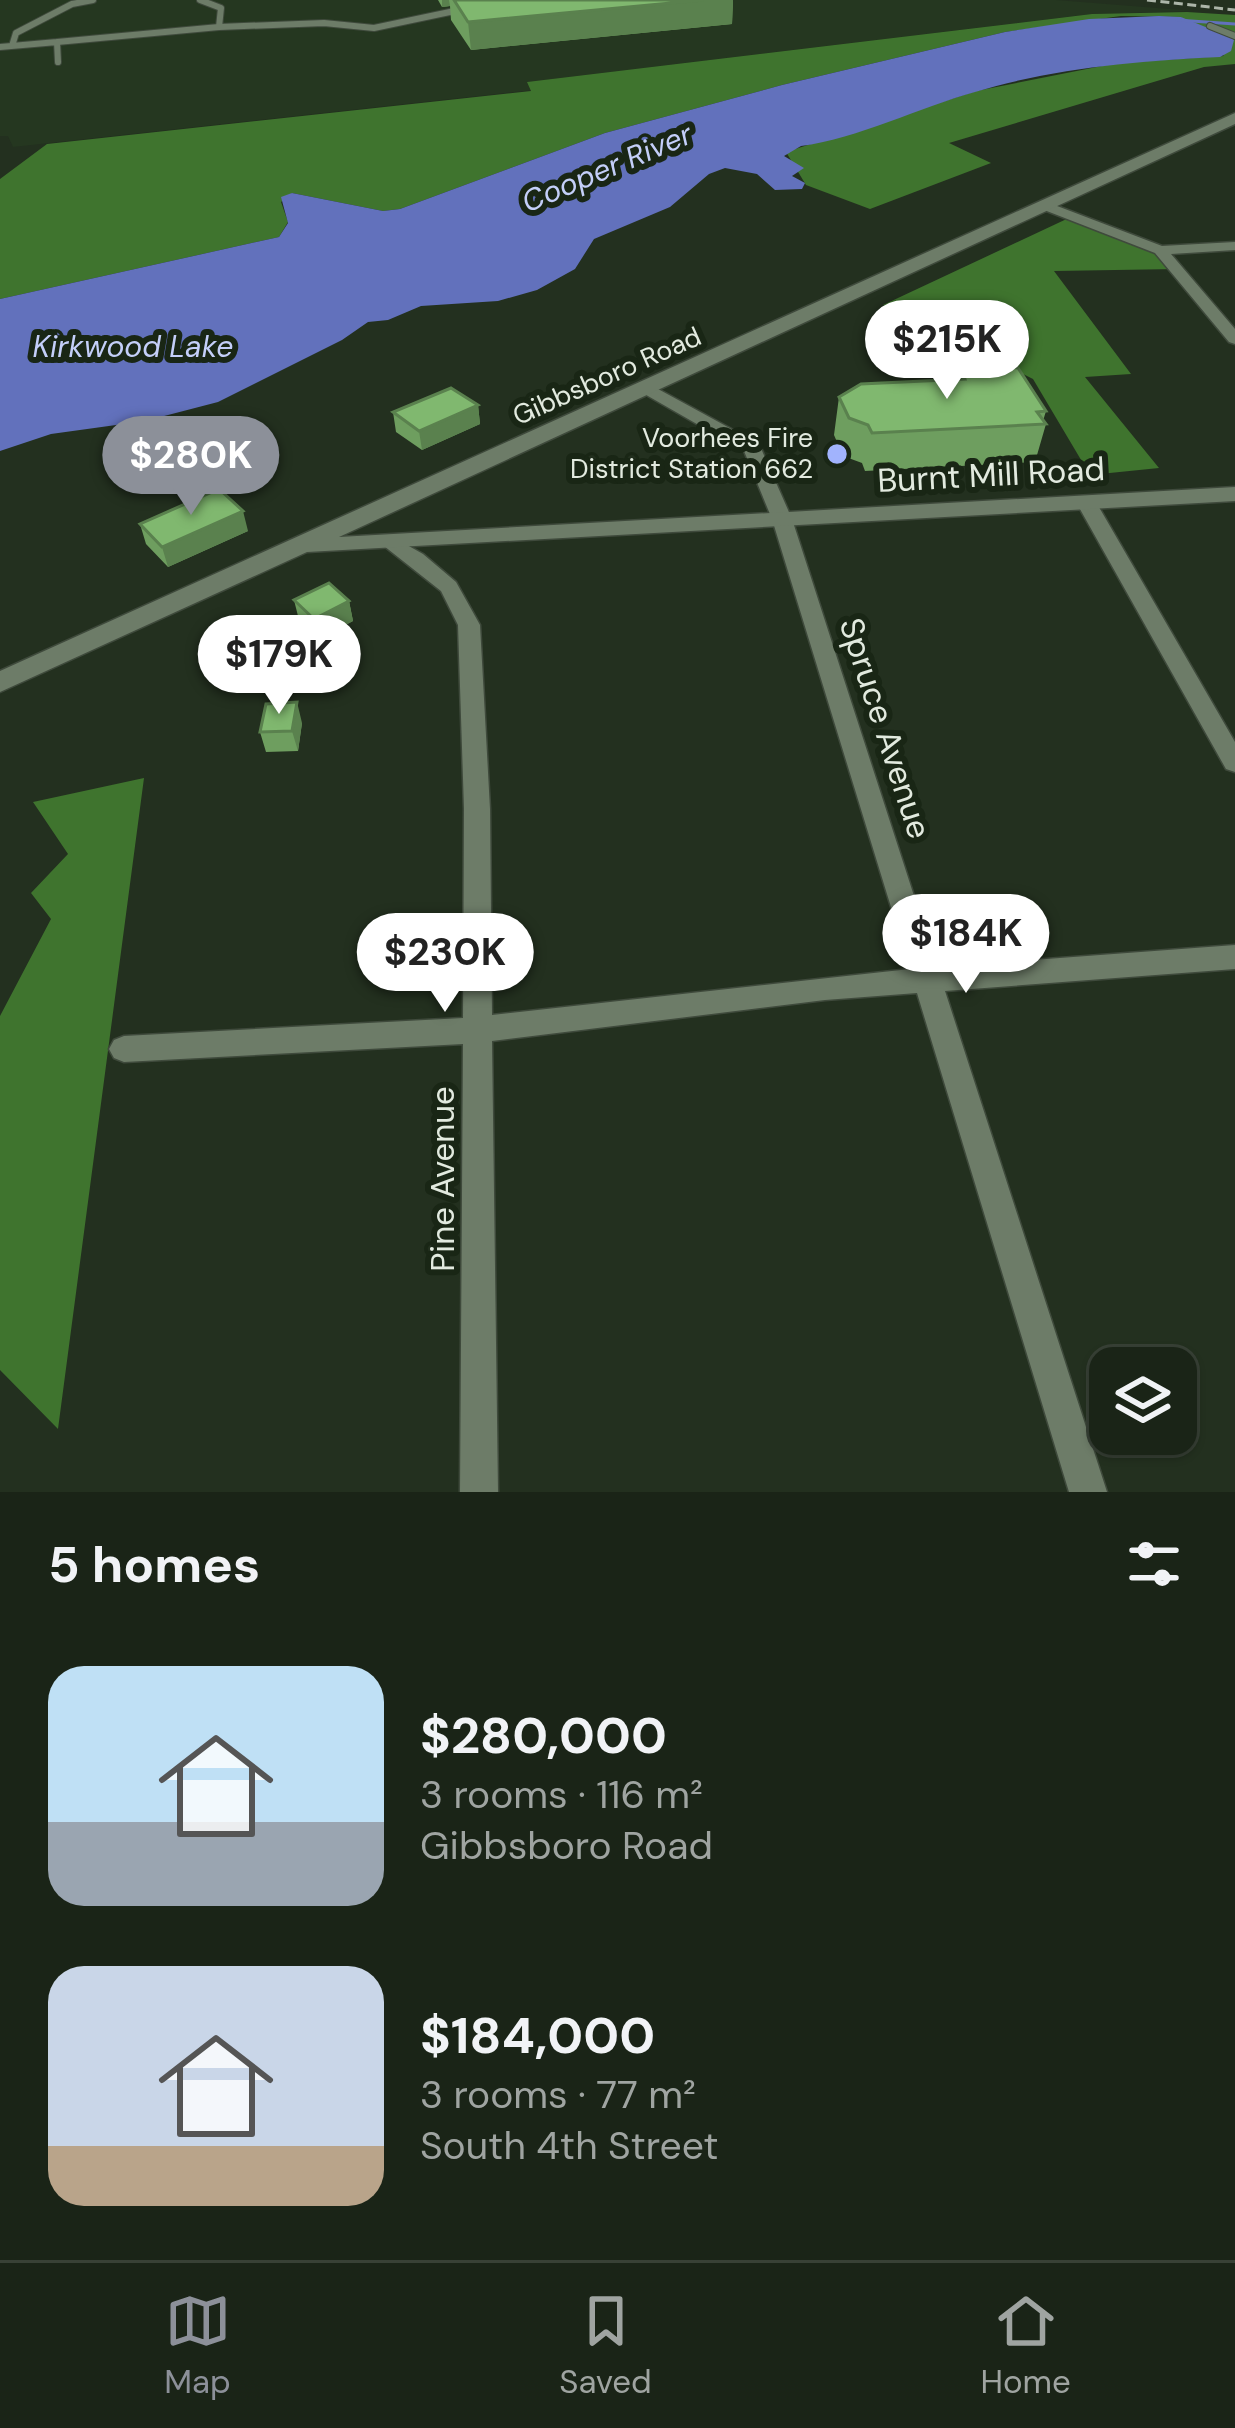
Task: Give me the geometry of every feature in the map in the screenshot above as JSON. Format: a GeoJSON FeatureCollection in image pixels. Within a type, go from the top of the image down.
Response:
{"type":"FeatureCollection","features":[{"type":"Feature","properties":{"kind":"street","name":"Gibbsboro Road"},"geometry":{"type":"LineString","coordinates":[[0,682],[1235,118]]}},
{"type":"Feature","properties":{"kind":"street"},"geometry":{"type":"LineString","coordinates":[[1044,205],[1160,250],[1235,246]]}},
{"type":"Feature","properties":{"kind":"street"},"geometry":{"type":"LineString","coordinates":[[1160,250],[1235,339]]}},
{"type":"Feature","properties":{"kind":"street","name":"Spruce Avenue"},"geometry":{"type":"LineString","coordinates":[[647,388],[752,448],[782,519],[1088,1492]]}},
{"type":"Feature","properties":{"kind":"street","name":"Burnt Mill Road"},"geometry":{"type":"LineString","coordinates":[[297,548],[1235,494]]}},
{"type":"Feature","properties":{"kind":"street"},"geometry":{"type":"LineString","coordinates":[[1086,502],[1235,763]]}},
{"type":"Feature","properties":{"kind":"street","name":"Pine Avenue"},"geometry":{"type":"LineString","coordinates":[[391,542],[442,578],[464,606],[469,625],[477,809],[479,1492]]}},
{"type":"Feature","properties":{"kind":"street"},"geometry":{"type":"LineString","coordinates":[[124,1049],[477,1030],[825,988],[1235,957]]}},
{"type":"Feature","properties":{"kind":"lane"},"geometry":{"type":"LineString","coordinates":[[12,46],[16,33],[72,4],[93,0]]}},
{"type":"Feature","properties":{"kind":"lane"},"geometry":{"type":"LineString","coordinates":[[200,0],[221,8],[219,27]]}},
{"type":"Feature","properties":{"kind":"lane"},"geometry":{"type":"LineString","coordinates":[[0,47],[219,27],[324,23],[374,28],[475,7]]}},
{"type":"Feature","properties":{"kind":"lane"},"geometry":{"type":"LineString","coordinates":[[1210,26],[1235,36]]}},
{"type":"Feature","properties":{"kind":"lane"},"geometry":{"type":"LineString","coordinates":[[57,42],[58,62]]}},
{"type":"Feature","properties":{"kind":"shaded area"},"geometry":{"type":"Polygon","coordinates":[[[0,0],[1056,0],[1195,11],[1092,14],[528,82],[533,90],[13,147],[8,136],[0,136],[0,0]]]}},
{"type":"Feature","properties":{"kind":"green space"},"geometry":{"type":"Polygon","coordinates":[[[1092,14],[1235,15],[1235,64],[1204,67],[949,143],[991,163],[870,209],[806,185],[786,152],[976,91],[1117,63],[1224,56],[1181,17],[1121,16],[1005,32],[605,133],[400,209],[383,211],[292,193],[281,202],[288,222],[279,237],[0,299],[0,179],[47,144],[531,91],[527,82],[1092,14]]]}},
{"type":"Feature","properties":{"kind":"green space"},"geometry":{"type":"Polygon","coordinates":[[[1073,216],[1152,246],[1177,269],[1054,271],[1131,374],[1085,377],[1159,468],[1090,475],[1033,379],[883,305],[1073,216]]]}},
{"type":"Feature","properties":{"kind":"green space"},"geometry":{"type":"Polygon","coordinates":[[[144,778],[58,1429],[0,1370],[0,1016],[51,919],[31,893],[68,854],[33,802],[144,778]]]}},
{"type":"Feature","properties":{"kind":"water","name":"Kirkwood Lake"},"geometry":{"type":"Polygon","coordinates":[[[1181,17],[1230,37],[1234,40],[1231,51],[1220,57],[1035,77],[801,146],[784,156],[804,168],[792,176],[805,183],[802,189],[775,190],[757,174],[725,168],[709,174],[670,207],[594,239],[575,269],[537,290],[498,301],[421,306],[388,320],[368,322],[342,340],[218,402],[145,421],[51,434],[0,451],[0,299],[279,237],[288,223],[281,197],[292,193],[383,211],[400,209],[605,133],[782,85],[1005,32],[1089,19],[1181,17]]]}},
{"type":"Feature","properties":{"kind":"building"},"geometry":{"type":"Polygon","coordinates":[[[454,0],[703,0],[468,22],[454,0]]]}},
{"type":"Feature","properties":{"kind":"building"},"geometry":{"type":"Polygon","coordinates":[[[959,360],[1018,368],[1046,411],[1037,412],[1046,424],[872,433],[868,425],[849,418],[839,397],[861,384],[965,379],[959,360]]]}},
{"type":"Feature","properties":{"kind":"building"},"geometry":{"type":"Polygon","coordinates":[[[451,388],[478,405],[419,431],[393,412],[451,388]]]}},
{"type":"Feature","properties":{"kind":"building"},"geometry":{"type":"Polygon","coordinates":[[[219,489],[243,511],[162,547],[140,524],[219,489]]]}},
{"type":"Feature","properties":{"kind":"building"},"geometry":{"type":"Polygon","coordinates":[[[329,583],[349,601],[314,619],[294,600],[329,583]]]}},
{"type":"Feature","properties":{"kind":"building"},"geometry":{"type":"Polygon","coordinates":[[[297,702],[292,731],[260,732],[266,704],[297,702]]]}},
{"type":"Feature","properties":{"kind":"waterway","name":"Cooper River"},"geometry":{"type":"LineString","coordinates":[[1177,20],[1235,24]]}},
{"type":"Feature","properties":{"kind":"railway"},"geometry":{"type":"LineString","coordinates":[[1147,0],[1235,10]]}},
{"type":"Feature","properties":{"kind":"place","name":"Voorhees Fire District Station 662"},"geometry":{"type":"Point","coordinates":[837,454]}}]}
